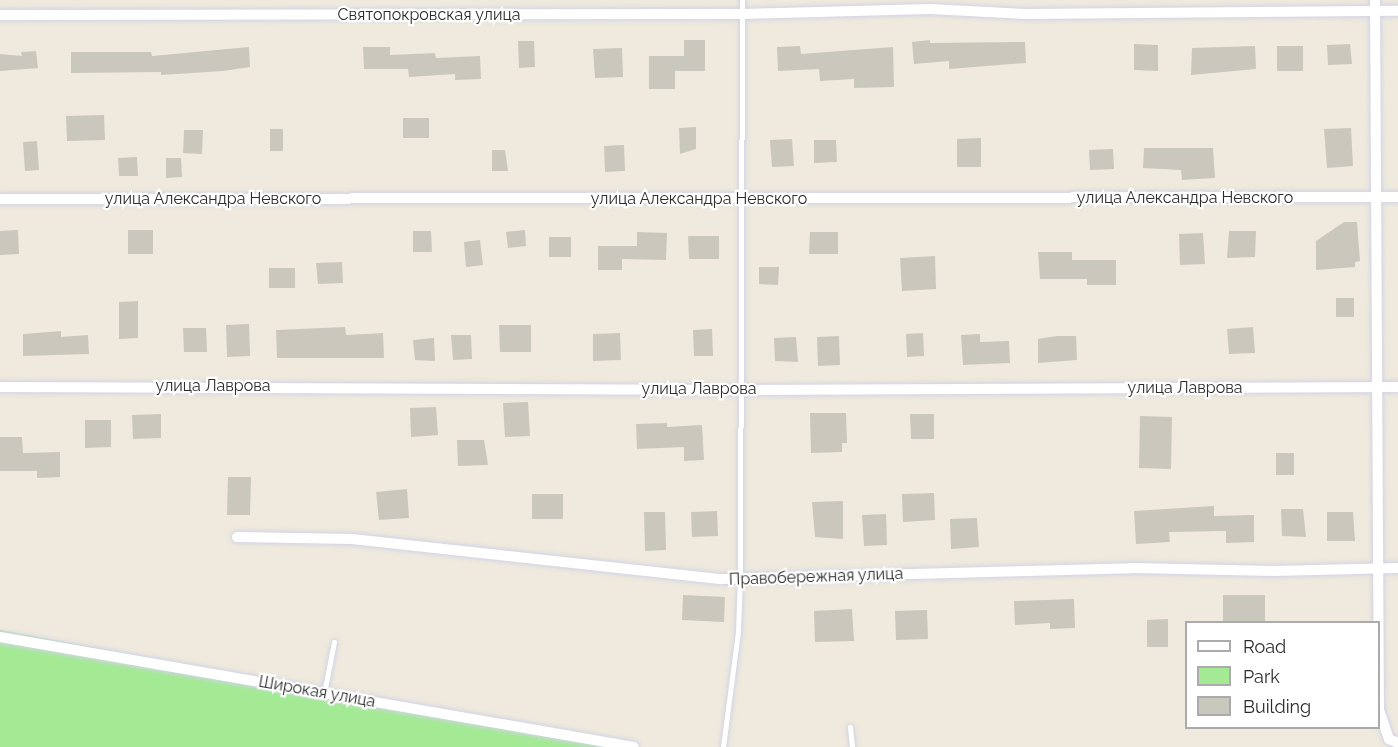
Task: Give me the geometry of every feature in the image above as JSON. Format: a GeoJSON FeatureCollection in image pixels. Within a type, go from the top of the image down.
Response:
{"type":"FeatureCollection","features":[{"type":"Feature","properties":{"kind":"street","name":"Святопокровская улица"},"geometry":{"type":"LineString","coordinates":[[0,15],[742,14],[930,9],[1026,14],[1375,5],[1398,11]]}},
{"type":"Feature","properties":{"kind":"street"},"geometry":{"type":"LineString","coordinates":[[1375,5],[1377,621]]}},
{"type":"Feature","properties":{"kind":"street","name":"улица Александра Невского"},"geometry":{"type":"LineString","coordinates":[[0,199],[743,200],[1398,197]]}},
{"type":"Feature","properties":{"kind":"street","name":"улица Лаврова"},"geometry":{"type":"LineString","coordinates":[[0,387],[743,390],[1398,387]]}},
{"type":"Feature","properties":{"kind":"street","name":"Правобережная улица"},"geometry":{"type":"LineString","coordinates":[[237,537],[352,539],[535,561],[722,579],[740,576],[1398,568]]}},
{"type":"Feature","properties":{"kind":"street","name":"Широкая улица"},"geometry":{"type":"LineString","coordinates":[[0,637],[634,747]]}},
{"type":"Feature","properties":{"kind":"street"},"geometry":{"type":"LineString","coordinates":[[1380,713],[1389,739],[1398,743]]}},
{"type":"Feature","properties":{"kind":"lane"},"geometry":{"type":"LineString","coordinates":[[723,747],[738,631],[740,576],[743,390],[742,0]]}},
{"type":"Feature","properties":{"kind":"lane"},"geometry":{"type":"LineString","coordinates":[[324,693],[334,642]]}},
{"type":"Feature","properties":{"kind":"lane"},"geometry":{"type":"LineString","coordinates":[[850,727],[852,747]]}},
{"type":"Feature","properties":{"kind":"green space"},"geometry":{"type":"Polygon","coordinates":[[[0,630],[629,747],[0,747],[0,630]]]}},
{"type":"Feature","properties":{"kind":"building"},"geometry":{"type":"Polygon","coordinates":[[[684,40],[705,40],[705,71],[675,71],[675,89],[649,89],[649,56],[684,56],[684,40]]]}},
{"type":"Feature","properties":{"kind":"building"},"geometry":{"type":"Polygon","coordinates":[[[930,40],[930,43],[1025,42],[1026,63],[949,69],[949,61],[914,64],[912,42],[930,40]]]}},
{"type":"Feature","properties":{"kind":"building"},"geometry":{"type":"Polygon","coordinates":[[[518,41],[534,41],[535,67],[519,68],[518,41]]]}},
{"type":"Feature","properties":{"kind":"building"},"geometry":{"type":"Polygon","coordinates":[[[1134,44],[1158,45],[1158,71],[1134,70],[1134,44]]]}},
{"type":"Feature","properties":{"kind":"building"},"geometry":{"type":"Polygon","coordinates":[[[1350,44],[1352,64],[1328,65],[1327,45],[1350,44]]]}},
{"type":"Feature","properties":{"kind":"building"},"geometry":{"type":"Polygon","coordinates":[[[800,46],[801,54],[893,47],[894,87],[854,88],[854,79],[820,81],[819,69],[778,71],[777,47],[800,46]]]}},
{"type":"Feature","properties":{"kind":"building"},"geometry":{"type":"Polygon","coordinates":[[[1255,46],[1256,69],[1191,75],[1192,48],[1255,46]]]}},
{"type":"Feature","properties":{"kind":"building"},"geometry":{"type":"Polygon","coordinates":[[[1277,46],[1303,46],[1303,71],[1277,71],[1277,46]]]}},
{"type":"Feature","properties":{"kind":"building"},"geometry":{"type":"Polygon","coordinates":[[[249,47],[250,67],[223,71],[161,75],[161,72],[71,73],[71,52],[151,52],[152,56],[249,47]]]}},
{"type":"Feature","properties":{"kind":"building"},"geometry":{"type":"Polygon","coordinates":[[[363,47],[390,47],[390,55],[435,53],[436,58],[480,56],[481,79],[455,80],[455,74],[409,77],[408,69],[364,69],[363,47]]]}},
{"type":"Feature","properties":{"kind":"building"},"geometry":{"type":"Polygon","coordinates":[[[622,48],[623,77],[595,78],[593,49],[622,48]]]}},
{"type":"Feature","properties":{"kind":"building"},"geometry":{"type":"Polygon","coordinates":[[[36,51],[38,68],[0,71],[0,54],[22,56],[21,52],[36,51]]]}},
{"type":"Feature","properties":{"kind":"building"},"geometry":{"type":"Polygon","coordinates":[[[104,115],[105,140],[67,141],[66,116],[104,115]]]}},
{"type":"Feature","properties":{"kind":"building"},"geometry":{"type":"Polygon","coordinates":[[[403,118],[429,118],[429,138],[403,138],[403,118]]]}},
{"type":"Feature","properties":{"kind":"building"},"geometry":{"type":"Polygon","coordinates":[[[696,127],[696,149],[680,154],[679,128],[696,127]]]}},
{"type":"Feature","properties":{"kind":"building"},"geometry":{"type":"Polygon","coordinates":[[[1351,128],[1353,166],[1327,168],[1324,129],[1351,128]]]}},
{"type":"Feature","properties":{"kind":"building"},"geometry":{"type":"Polygon","coordinates":[[[270,129],[283,129],[283,151],[270,151],[270,129]]]}},
{"type":"Feature","properties":{"kind":"building"},"geometry":{"type":"Polygon","coordinates":[[[184,130],[203,130],[202,154],[183,153],[184,130]]]}},
{"type":"Feature","properties":{"kind":"building"},"geometry":{"type":"Polygon","coordinates":[[[981,138],[981,167],[957,167],[957,139],[981,138]]]}},
{"type":"Feature","properties":{"kind":"building"},"geometry":{"type":"Polygon","coordinates":[[[792,139],[794,166],[772,167],[770,140],[792,139]]]}},
{"type":"Feature","properties":{"kind":"building"},"geometry":{"type":"Polygon","coordinates":[[[814,140],[836,140],[837,162],[814,163],[814,140]]]}},
{"type":"Feature","properties":{"kind":"building"},"geometry":{"type":"Polygon","coordinates":[[[37,141],[39,170],[25,171],[23,142],[37,141]]]}},
{"type":"Feature","properties":{"kind":"building"},"geometry":{"type":"Polygon","coordinates":[[[624,145],[625,171],[605,172],[604,146],[624,145]]]}},
{"type":"Feature","properties":{"kind":"building"},"geometry":{"type":"Polygon","coordinates":[[[1144,148],[1213,148],[1215,178],[1182,180],[1181,170],[1143,168],[1144,148]]]}},
{"type":"Feature","properties":{"kind":"building"},"geometry":{"type":"Polygon","coordinates":[[[1113,149],[1114,169],[1090,170],[1089,150],[1113,149]]]}},
{"type":"Feature","properties":{"kind":"building"},"geometry":{"type":"Polygon","coordinates":[[[492,150],[505,150],[508,171],[492,171],[492,150]]]}},
{"type":"Feature","properties":{"kind":"building"},"geometry":{"type":"Polygon","coordinates":[[[137,157],[138,176],[119,176],[118,158],[137,157]]]}},
{"type":"Feature","properties":{"kind":"building"},"geometry":{"type":"Polygon","coordinates":[[[166,158],[181,158],[182,177],[166,178],[166,158]]]}},
{"type":"Feature","properties":{"kind":"building"},"geometry":{"type":"Polygon","coordinates":[[[1344,222],[1357,222],[1360,261],[1355,262],[1355,267],[1316,270],[1316,241],[1344,222]]]}},
{"type":"Feature","properties":{"kind":"building"},"geometry":{"type":"Polygon","coordinates":[[[18,230],[19,254],[0,255],[0,231],[18,230]]]}},
{"type":"Feature","properties":{"kind":"building"},"geometry":{"type":"Polygon","coordinates":[[[128,230],[153,230],[153,254],[128,254],[128,230]]]}},
{"type":"Feature","properties":{"kind":"building"},"geometry":{"type":"Polygon","coordinates":[[[525,230],[526,246],[508,248],[506,232],[525,230]]]}},
{"type":"Feature","properties":{"kind":"building"},"geometry":{"type":"Polygon","coordinates":[[[413,231],[431,231],[432,252],[413,252],[413,231]]]}},
{"type":"Feature","properties":{"kind":"building"},"geometry":{"type":"Polygon","coordinates":[[[1229,231],[1256,231],[1255,257],[1227,258],[1229,231]]]}},
{"type":"Feature","properties":{"kind":"building"},"geometry":{"type":"Polygon","coordinates":[[[637,232],[667,233],[666,260],[622,259],[622,270],[598,270],[598,246],[637,246],[637,232]]]}},
{"type":"Feature","properties":{"kind":"building"},"geometry":{"type":"Polygon","coordinates":[[[810,232],[838,232],[838,254],[809,254],[810,232]]]}},
{"type":"Feature","properties":{"kind":"building"},"geometry":{"type":"Polygon","coordinates":[[[1203,233],[1205,264],[1180,265],[1179,234],[1203,233]]]}},
{"type":"Feature","properties":{"kind":"building"},"geometry":{"type":"Polygon","coordinates":[[[688,236],[719,236],[719,259],[689,259],[688,236]]]}},
{"type":"Feature","properties":{"kind":"building"},"geometry":{"type":"Polygon","coordinates":[[[549,237],[571,237],[571,257],[549,257],[549,237]]]}},
{"type":"Feature","properties":{"kind":"building"},"geometry":{"type":"Polygon","coordinates":[[[480,240],[483,265],[466,267],[464,242],[480,240]]]}},
{"type":"Feature","properties":{"kind":"building"},"geometry":{"type":"Polygon","coordinates":[[[1038,252],[1072,252],[1072,260],[1116,260],[1116,285],[1087,285],[1087,279],[1040,279],[1038,252]]]}},
{"type":"Feature","properties":{"kind":"building"},"geometry":{"type":"Polygon","coordinates":[[[935,256],[936,289],[902,291],[900,258],[935,256]]]}},
{"type":"Feature","properties":{"kind":"building"},"geometry":{"type":"Polygon","coordinates":[[[342,262],[343,283],[318,284],[316,263],[342,262]]]}},
{"type":"Feature","properties":{"kind":"building"},"geometry":{"type":"Polygon","coordinates":[[[759,267],[779,267],[778,285],[759,284],[759,267]]]}},
{"type":"Feature","properties":{"kind":"building"},"geometry":{"type":"Polygon","coordinates":[[[269,268],[295,268],[295,288],[269,288],[269,268]]]}},
{"type":"Feature","properties":{"kind":"building"},"geometry":{"type":"Polygon","coordinates":[[[1336,298],[1354,298],[1354,317],[1336,317],[1336,298]]]}},
{"type":"Feature","properties":{"kind":"building"},"geometry":{"type":"Polygon","coordinates":[[[138,301],[138,338],[119,339],[119,302],[138,301]]]}},
{"type":"Feature","properties":{"kind":"building"},"geometry":{"type":"Polygon","coordinates":[[[249,324],[250,356],[227,357],[226,325],[249,324]]]}},
{"type":"Feature","properties":{"kind":"building"},"geometry":{"type":"Polygon","coordinates":[[[499,325],[531,325],[531,352],[500,352],[499,325]]]}},
{"type":"Feature","properties":{"kind":"building"},"geometry":{"type":"Polygon","coordinates":[[[345,327],[346,335],[383,333],[384,358],[277,358],[276,330],[345,327]]]}},
{"type":"Feature","properties":{"kind":"building"},"geometry":{"type":"Polygon","coordinates":[[[1253,327],[1255,353],[1229,354],[1227,329],[1253,327]]]}},
{"type":"Feature","properties":{"kind":"building"},"geometry":{"type":"Polygon","coordinates":[[[183,328],[206,328],[207,352],[184,352],[183,328]]]}},
{"type":"Feature","properties":{"kind":"building"},"geometry":{"type":"Polygon","coordinates":[[[712,329],[713,356],[694,356],[693,330],[712,329]]]}},
{"type":"Feature","properties":{"kind":"building"},"geometry":{"type":"Polygon","coordinates":[[[61,331],[61,337],[88,335],[89,354],[23,356],[23,334],[61,331]]]}},
{"type":"Feature","properties":{"kind":"building"},"geometry":{"type":"Polygon","coordinates":[[[620,333],[621,360],[593,361],[593,334],[620,333]]]}},
{"type":"Feature","properties":{"kind":"building"},"geometry":{"type":"Polygon","coordinates":[[[923,333],[924,356],[907,357],[906,334],[923,333]]]}},
{"type":"Feature","properties":{"kind":"building"},"geometry":{"type":"Polygon","coordinates":[[[980,334],[980,342],[1009,341],[1010,363],[963,365],[961,335],[980,334]]]}},
{"type":"Feature","properties":{"kind":"building"},"geometry":{"type":"Polygon","coordinates":[[[451,335],[471,335],[472,359],[453,360],[451,335]]]}},
{"type":"Feature","properties":{"kind":"building"},"geometry":{"type":"Polygon","coordinates":[[[839,336],[840,365],[818,366],[817,337],[839,336]]]}},
{"type":"Feature","properties":{"kind":"building"},"geometry":{"type":"Polygon","coordinates":[[[1076,336],[1077,360],[1038,363],[1038,339],[1076,336]]]}},
{"type":"Feature","properties":{"kind":"building"},"geometry":{"type":"Polygon","coordinates":[[[796,337],[798,362],[775,361],[774,338],[796,337]]]}},
{"type":"Feature","properties":{"kind":"building"},"geometry":{"type":"Polygon","coordinates":[[[434,338],[435,361],[415,360],[413,340],[434,338]]]}},
{"type":"Feature","properties":{"kind":"building"},"geometry":{"type":"Polygon","coordinates":[[[528,402],[530,436],[505,437],[503,403],[528,402]]]}},
{"type":"Feature","properties":{"kind":"building"},"geometry":{"type":"Polygon","coordinates":[[[436,407],[438,435],[411,437],[410,408],[436,407]]]}},
{"type":"Feature","properties":{"kind":"building"},"geometry":{"type":"Polygon","coordinates":[[[810,413],[846,413],[847,443],[842,443],[842,452],[811,453],[810,413]]]}},
{"type":"Feature","properties":{"kind":"building"},"geometry":{"type":"Polygon","coordinates":[[[161,414],[161,438],[133,439],[132,415],[161,414]]]}},
{"type":"Feature","properties":{"kind":"building"},"geometry":{"type":"Polygon","coordinates":[[[910,414],[934,414],[934,439],[911,439],[910,414]]]}},
{"type":"Feature","properties":{"kind":"building"},"geometry":{"type":"Polygon","coordinates":[[[1140,416],[1172,417],[1171,469],[1139,468],[1140,416]]]}},
{"type":"Feature","properties":{"kind":"building"},"geometry":{"type":"Polygon","coordinates":[[[85,420],[111,420],[111,447],[85,448],[85,420]]]}},
{"type":"Feature","properties":{"kind":"building"},"geometry":{"type":"Polygon","coordinates":[[[667,423],[667,427],[702,425],[704,460],[684,461],[684,447],[637,449],[636,424],[667,423]]]}},
{"type":"Feature","properties":{"kind":"building"},"geometry":{"type":"Polygon","coordinates":[[[0,437],[22,437],[23,453],[60,452],[60,477],[37,478],[37,471],[0,471],[0,437]]]}},
{"type":"Feature","properties":{"kind":"building"},"geometry":{"type":"Polygon","coordinates":[[[457,440],[484,440],[488,465],[458,466],[457,440]]]}},
{"type":"Feature","properties":{"kind":"building"},"geometry":{"type":"Polygon","coordinates":[[[1276,453],[1294,453],[1294,475],[1276,475],[1276,453]]]}},
{"type":"Feature","properties":{"kind":"building"},"geometry":{"type":"Polygon","coordinates":[[[228,477],[251,477],[250,515],[227,515],[228,477]]]}},
{"type":"Feature","properties":{"kind":"building"},"geometry":{"type":"Polygon","coordinates":[[[407,489],[409,518],[379,520],[376,492],[407,489]]]}},
{"type":"Feature","properties":{"kind":"building"},"geometry":{"type":"Polygon","coordinates":[[[934,493],[935,520],[903,522],[902,494],[934,493]]]}},
{"type":"Feature","properties":{"kind":"building"},"geometry":{"type":"Polygon","coordinates":[[[532,494],[563,494],[563,519],[532,519],[532,494]]]}},
{"type":"Feature","properties":{"kind":"building"},"geometry":{"type":"Polygon","coordinates":[[[843,501],[843,539],[815,537],[812,502],[843,501]]]}},
{"type":"Feature","properties":{"kind":"building"},"geometry":{"type":"Polygon","coordinates":[[[1214,506],[1214,516],[1254,515],[1254,542],[1226,543],[1226,531],[1169,532],[1170,542],[1136,544],[1134,511],[1214,506]]]}},
{"type":"Feature","properties":{"kind":"building"},"geometry":{"type":"Polygon","coordinates":[[[1281,509],[1303,509],[1306,537],[1282,536],[1281,509]]]}},
{"type":"Feature","properties":{"kind":"building"},"geometry":{"type":"Polygon","coordinates":[[[717,511],[718,536],[692,537],[691,512],[717,511]]]}},
{"type":"Feature","properties":{"kind":"building"},"geometry":{"type":"Polygon","coordinates":[[[644,512],[665,512],[666,550],[645,551],[644,512]]]}},
{"type":"Feature","properties":{"kind":"building"},"geometry":{"type":"Polygon","coordinates":[[[1327,512],[1353,512],[1355,541],[1327,541],[1327,512]]]}},
{"type":"Feature","properties":{"kind":"building"},"geometry":{"type":"Polygon","coordinates":[[[886,514],[887,545],[864,546],[862,515],[886,514]]]}},
{"type":"Feature","properties":{"kind":"building"},"geometry":{"type":"Polygon","coordinates":[[[977,518],[979,547],[951,549],[950,519],[977,518]]]}},
{"type":"Feature","properties":{"kind":"building"},"geometry":{"type":"Polygon","coordinates":[[[683,595],[725,597],[724,622],[682,620],[683,595]]]}},
{"type":"Feature","properties":{"kind":"building"},"geometry":{"type":"Polygon","coordinates":[[[1223,595],[1265,595],[1265,621],[1223,621],[1223,595]]]}},
{"type":"Feature","properties":{"kind":"building"},"geometry":{"type":"Polygon","coordinates":[[[1074,599],[1075,628],[1050,629],[1050,623],[1015,625],[1014,601],[1074,599]]]}},
{"type":"Feature","properties":{"kind":"building"},"geometry":{"type":"Polygon","coordinates":[[[852,609],[854,641],[815,642],[814,611],[852,609]]]}},
{"type":"Feature","properties":{"kind":"building"},"geometry":{"type":"Polygon","coordinates":[[[927,610],[928,639],[896,640],[895,611],[927,610]]]}},
{"type":"Feature","properties":{"kind":"building"},"geometry":{"type":"Polygon","coordinates":[[[1168,619],[1168,647],[1147,647],[1147,620],[1168,619]]]}}]}
